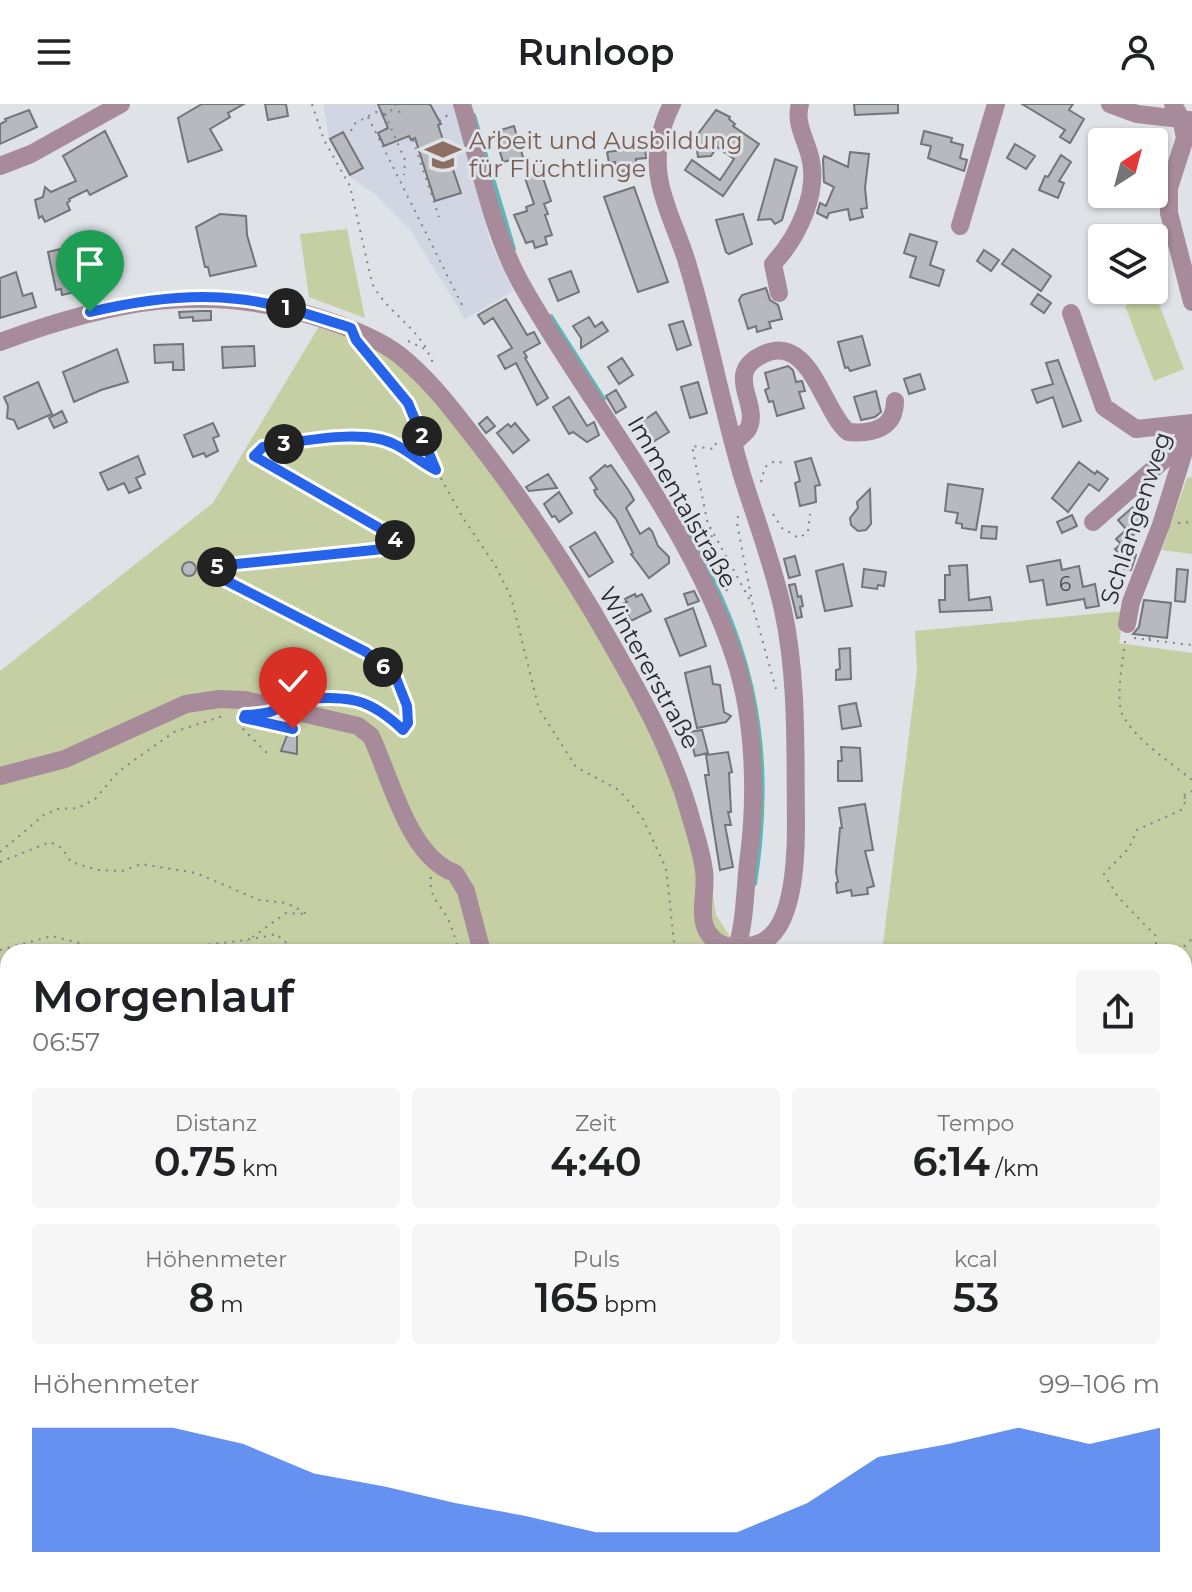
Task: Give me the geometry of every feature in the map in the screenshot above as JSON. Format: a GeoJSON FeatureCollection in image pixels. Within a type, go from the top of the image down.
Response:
{"type":"FeatureCollection","features":[{"type":"Feature","properties":{"kind":"street"},"geometry":{"type":"LineString","coordinates":[[0,166],[31,154],[121,104]]}},
{"type":"Feature","properties":{"kind":"street"},"geometry":{"type":"LineString","coordinates":[[672,104],[665,116],[658,150],[660,183],[686,260],[726,441],[741,471],[773,570],[789,642],[795,727],[796,850],[789,903],[767,941],[757,944]]}},
{"type":"Feature","properties":{"kind":"street"},"geometry":{"type":"LineString","coordinates":[[779,293],[773,264],[801,224],[811,197],[811,157],[797,114],[800,104]]}},
{"type":"Feature","properties":{"kind":"street"},"geometry":{"type":"LineString","coordinates":[[960,226],[996,104]]}},
{"type":"Feature","properties":{"kind":"street"},"geometry":{"type":"LineString","coordinates":[[1110,104],[1137,114],[1182,114],[1185,138],[1169,188],[1169,213],[1192,302]]}},
{"type":"Feature","properties":{"kind":"street","name":"Immentalstraße"},"geometry":{"type":"LineString","coordinates":[[455,109],[521,285],[659,501],[699,572],[736,661],[746,711],[754,818],[737,944]]}},
{"type":"Feature","properties":{"kind":"street","name":"Wintererstraße"},"geometry":{"type":"LineString","coordinates":[[0,342],[49,324],[118,305],[208,297],[238,299],[302,312],[351,328],[395,352],[436,388],[523,502],[592,611],[655,723],[679,774],[705,874],[704,922],[709,934],[719,944]]}},
{"type":"Feature","properties":{"kind":"street"},"geometry":{"type":"LineString","coordinates":[[1071,313],[1104,407],[1136,429],[1192,425]]}},
{"type":"Feature","properties":{"kind":"street"},"geometry":{"type":"LineString","coordinates":[[726,441],[748,430],[752,415],[743,383],[746,371],[758,356],[773,351],[786,352],[798,358],[812,371],[832,416],[848,432],[879,430],[890,421],[895,411],[895,401]]}},
{"type":"Feature","properties":{"kind":"street"},"geometry":{"type":"LineString","coordinates":[[1093,522],[1175,450],[1192,425]]}},
{"type":"Feature","properties":{"kind":"street","name":"Schlangenweg"},"geometry":{"type":"LineString","coordinates":[[1127,624],[1131,602],[1161,525],[1192,425]]}},
{"type":"Feature","properties":{"kind":"street"},"geometry":{"type":"LineString","coordinates":[[0,776],[65,759],[186,704],[219,699],[245,700],[281,717],[358,726],[371,736],[419,844],[444,869],[455,873],[466,891],[480,944]]}},
{"type":"Feature","properties":{"kind":"path"},"geometry":{"type":"LineString","coordinates":[[312,104],[324,140],[350,186],[372,283],[379,298],[419,336],[427,350]]}},
{"type":"Feature","properties":{"kind":"path"},"geometry":{"type":"LineString","coordinates":[[351,131],[354,124],[376,112],[378,104]]}},
{"type":"Feature","properties":{"kind":"path"},"geometry":{"type":"LineString","coordinates":[[385,114],[396,105],[401,115]]}},
{"type":"Feature","properties":{"kind":"path"},"geometry":{"type":"LineString","coordinates":[[439,121],[455,109]]}},
{"type":"Feature","properties":{"kind":"path"},"geometry":{"type":"LineString","coordinates":[[376,112],[385,114]]}},
{"type":"Feature","properties":{"kind":"path"},"geometry":{"type":"LineString","coordinates":[[385,114],[405,160],[404,175]]}},
{"type":"Feature","properties":{"kind":"path"},"geometry":{"type":"LineString","coordinates":[[368,117],[464,309]]}},
{"type":"Feature","properties":{"kind":"path"},"geometry":{"type":"LineString","coordinates":[[413,140],[439,217]]}},
{"type":"Feature","properties":{"kind":"path"},"geometry":{"type":"LineString","coordinates":[[366,352],[408,403],[436,470],[495,565],[511,597],[539,709],[576,767],[619,790],[642,817],[666,868],[674,944]]}},
{"type":"Feature","properties":{"kind":"path"},"geometry":{"type":"LineString","coordinates":[[293,732],[281,717],[291,699],[359,700],[382,710],[403,730],[408,723],[407,706],[396,678],[366,652],[223,579],[216,572],[217,566],[403,547],[388,533],[254,456],[263,447],[352,436],[393,443],[436,470]]}},
{"type":"Feature","properties":{"kind":"path"},"geometry":{"type":"LineString","coordinates":[[726,441],[714,449],[692,446],[707,520],[728,598]]}},
{"type":"Feature","properties":{"kind":"path"},"geometry":{"type":"LineString","coordinates":[[758,491],[765,467],[775,461],[784,463]]}},
{"type":"Feature","properties":{"kind":"path"},"geometry":{"type":"LineString","coordinates":[[739,511],[737,523],[753,607],[776,689]]}},
{"type":"Feature","properties":{"kind":"path"},"geometry":{"type":"LineString","coordinates":[[774,515],[782,528],[799,538],[808,532],[810,514]]}},
{"type":"Feature","properties":{"kind":"path"},"geometry":{"type":"LineString","coordinates":[[707,520],[753,607]]}},
{"type":"Feature","properties":{"kind":"path"},"geometry":{"type":"LineString","coordinates":[[1127,624],[1121,674],[1122,714],[1142,739],[1192,780]]}},
{"type":"Feature","properties":{"kind":"path"},"geometry":{"type":"LineString","coordinates":[[1149,640],[1192,645]]}},
{"type":"Feature","properties":{"kind":"path"},"geometry":{"type":"LineString","coordinates":[[238,712],[253,719]]}},
{"type":"Feature","properties":{"kind":"path"},"geometry":{"type":"LineString","coordinates":[[0,852],[44,815],[57,809],[78,808],[95,799],[119,771],[174,732],[225,716]]}},
{"type":"Feature","properties":{"kind":"path"},"geometry":{"type":"LineString","coordinates":[[244,716],[239,725],[269,755]]}},
{"type":"Feature","properties":{"kind":"path"},"geometry":{"type":"LineString","coordinates":[[1156,944],[1155,935],[1118,897],[1104,874],[1129,848],[1137,830],[1181,810],[1187,798],[1181,797],[1192,791]]}},
{"type":"Feature","properties":{"kind":"path"},"geometry":{"type":"LineString","coordinates":[[0,862],[50,842],[62,848],[71,862],[98,870],[122,871],[141,864],[196,873],[259,900],[287,903],[307,914],[286,913],[247,941]]}},
{"type":"Feature","properties":{"kind":"path"},"geometry":{"type":"LineString","coordinates":[[430,883],[435,903],[447,917],[456,944]]}},
{"type":"Feature","properties":{"kind":"path"},"geometry":{"type":"LineString","coordinates":[[195,944],[247,941],[276,934],[288,944]]}},
{"type":"Feature","properties":{"kind":"path"},"geometry":{"type":"LineString","coordinates":[[22,944],[52,936],[84,944]]}},
{"type":"Feature","properties":{"kind":"shaded area"},"geometry":{"type":"Polygon","coordinates":[[[323,104],[454,104],[490,241],[513,291],[465,319],[411,231],[376,195],[350,177],[329,139],[323,104]]]}},
{"type":"Feature","properties":{"kind":"green space"},"geometry":{"type":"Polygon","coordinates":[[[347,229],[365,318],[309,297],[300,234],[347,229]]]}},
{"type":"Feature","properties":{"kind":"green space"},"geometry":{"type":"Polygon","coordinates":[[[1159,304],[1184,369],[1154,381],[1125,306],[1159,304]]]}},
{"type":"Feature","properties":{"kind":"green space"},"geometry":{"type":"Polygon","coordinates":[[[324,318],[396,350],[525,502],[701,824],[716,915],[735,944],[0,944],[0,671],[213,503],[324,318]]]}},
{"type":"Feature","properties":{"kind":"green space"},"geometry":{"type":"Polygon","coordinates":[[[1192,477],[1192,554],[1162,550],[1187,478],[1192,477]]]}},
{"type":"Feature","properties":{"kind":"green space"},"geometry":{"type":"Polygon","coordinates":[[[1124,611],[1119,643],[1192,653],[1192,944],[883,944],[917,671],[915,631],[1124,611]]]}},
{"type":"Feature","properties":{"kind":"building"},"geometry":{"type":"Polygon","coordinates":[[[202,104],[244,104],[210,129],[222,150],[188,162],[178,118],[202,104]]]}},
{"type":"Feature","properties":{"kind":"building"},"geometry":{"type":"Polygon","coordinates":[[[265,104],[286,104],[288,116],[268,120],[265,104]]]}},
{"type":"Feature","properties":{"kind":"building"},"geometry":{"type":"Polygon","coordinates":[[[378,104],[430,104],[441,124],[438,125],[461,193],[435,201],[415,138],[411,140],[409,136],[384,146],[378,133],[388,128],[378,104]]]}},
{"type":"Feature","properties":{"kind":"building"},"geometry":{"type":"Polygon","coordinates":[[[854,104],[898,104],[898,113],[855,115],[854,104]]]}},
{"type":"Feature","properties":{"kind":"building"},"geometry":{"type":"Polygon","coordinates":[[[1022,104],[1073,104],[1069,110],[1084,119],[1070,143],[1060,137],[1065,130],[1022,104]]]}},
{"type":"Feature","properties":{"kind":"building"},"geometry":{"type":"Polygon","coordinates":[[[29,110],[37,127],[0,144],[0,124],[29,110]]]}},
{"type":"Feature","properties":{"kind":"building"},"geometry":{"type":"Polygon","coordinates":[[[716,110],[730,117],[735,124],[733,126],[759,144],[723,196],[685,170],[692,160],[720,180],[734,159],[717,147],[711,156],[698,157],[695,138],[716,110]]]}},
{"type":"Feature","properties":{"kind":"building"},"geometry":{"type":"Polygon","coordinates":[[[514,126],[523,157],[503,162],[494,132],[514,126]]]}},
{"type":"Feature","properties":{"kind":"building"},"geometry":{"type":"Polygon","coordinates":[[[105,131],[127,176],[90,195],[87,190],[69,199],[70,210],[45,222],[42,216],[39,218],[35,200],[43,197],[45,187],[51,192],[76,181],[63,156],[105,131]]]}},
{"type":"Feature","properties":{"kind":"building"},"geometry":{"type":"Polygon","coordinates":[[[924,131],[952,138],[951,142],[963,145],[960,158],[967,160],[964,171],[928,158],[931,146],[921,144],[924,131]]]}},
{"type":"Feature","properties":{"kind":"building"},"geometry":{"type":"Polygon","coordinates":[[[343,132],[363,168],[350,175],[330,139],[343,132]]]}},
{"type":"Feature","properties":{"kind":"building"},"geometry":{"type":"Polygon","coordinates":[[[1015,144],[1035,156],[1026,169],[1007,158],[1015,144]]]}},
{"type":"Feature","properties":{"kind":"building"},"geometry":{"type":"Polygon","coordinates":[[[645,147],[646,158],[636,159],[637,170],[616,172],[615,162],[609,163],[607,152],[645,147]]]}},
{"type":"Feature","properties":{"kind":"building"},"geometry":{"type":"Polygon","coordinates":[[[850,152],[869,154],[865,188],[867,208],[861,209],[863,217],[850,220],[848,209],[829,213],[827,218],[817,213],[820,203],[826,206],[834,187],[824,182],[824,156],[848,167],[850,152]]]}},
{"type":"Feature","properties":{"kind":"building"},"geometry":{"type":"Polygon","coordinates":[[[1061,155],[1071,162],[1059,181],[1064,183],[1058,198],[1039,190],[1061,155]]]}},
{"type":"Feature","properties":{"kind":"building"},"geometry":{"type":"Polygon","coordinates":[[[775,159],[797,167],[782,220],[775,224],[771,219],[758,220],[775,159]]]}},
{"type":"Feature","properties":{"kind":"building"},"geometry":{"type":"Polygon","coordinates":[[[541,172],[551,201],[544,204],[552,235],[545,237],[547,244],[535,248],[533,241],[526,243],[514,215],[527,211],[526,207],[534,204],[525,178],[541,172]]]}},
{"type":"Feature","properties":{"kind":"building"},"geometry":{"type":"Polygon","coordinates":[[[634,187],[668,282],[638,292],[604,197],[634,187]]]}},
{"type":"Feature","properties":{"kind":"building"},"geometry":{"type":"Polygon","coordinates":[[[220,214],[246,216],[247,235],[256,266],[210,276],[196,227],[220,214]]]}},
{"type":"Feature","properties":{"kind":"building"},"geometry":{"type":"Polygon","coordinates":[[[743,214],[752,244],[729,254],[716,220],[743,214]]]}},
{"type":"Feature","properties":{"kind":"building"},"geometry":{"type":"Polygon","coordinates":[[[910,234],[937,242],[930,265],[944,270],[939,286],[910,277],[916,257],[904,253],[910,234]]]}},
{"type":"Feature","properties":{"kind":"building"},"geometry":{"type":"Polygon","coordinates":[[[102,239],[111,279],[108,279],[108,284],[62,295],[61,289],[56,290],[48,252],[102,239]]]}},
{"type":"Feature","properties":{"kind":"building"},"geometry":{"type":"Polygon","coordinates":[[[1013,249],[1051,276],[1041,291],[1002,264],[1013,249]]]}},
{"type":"Feature","properties":{"kind":"building"},"geometry":{"type":"Polygon","coordinates":[[[984,250],[999,260],[991,271],[977,261],[984,250]]]}},
{"type":"Feature","properties":{"kind":"building"},"geometry":{"type":"Polygon","coordinates":[[[571,271],[579,292],[558,301],[549,279],[571,271]]]}},
{"type":"Feature","properties":{"kind":"building"},"geometry":{"type":"Polygon","coordinates":[[[16,272],[23,296],[32,293],[36,307],[0,318],[0,278],[16,272]]]}},
{"type":"Feature","properties":{"kind":"building"},"geometry":{"type":"Polygon","coordinates":[[[766,288],[770,300],[778,305],[782,319],[769,322],[771,328],[757,332],[756,326],[748,329],[739,300],[742,295],[766,288]]]}},
{"type":"Feature","properties":{"kind":"building"},"geometry":{"type":"Polygon","coordinates":[[[1038,294],[1051,303],[1044,313],[1031,304],[1038,294]]]}},
{"type":"Feature","properties":{"kind":"building"},"geometry":{"type":"Polygon","coordinates":[[[506,299],[527,335],[534,332],[540,343],[524,352],[548,398],[537,405],[516,363],[505,369],[498,356],[512,348],[493,318],[484,324],[478,315],[506,299]]]}},
{"type":"Feature","properties":{"kind":"building"},"geometry":{"type":"Polygon","coordinates":[[[211,311],[211,320],[193,321],[193,317],[180,318],[179,312],[211,311]]]}},
{"type":"Feature","properties":{"kind":"building"},"geometry":{"type":"Polygon","coordinates":[[[589,317],[595,327],[602,322],[608,331],[581,348],[581,338],[573,326],[589,317]]]}},
{"type":"Feature","properties":{"kind":"building"},"geometry":{"type":"Polygon","coordinates":[[[683,321],[691,345],[677,350],[669,325],[683,321]]]}},
{"type":"Feature","properties":{"kind":"building"},"geometry":{"type":"Polygon","coordinates":[[[862,336],[870,365],[850,371],[848,367],[845,368],[838,342],[862,336]]]}},
{"type":"Feature","properties":{"kind":"building"},"geometry":{"type":"Polygon","coordinates":[[[183,344],[184,370],[173,370],[173,362],[155,363],[154,345],[183,344]]]}},
{"type":"Feature","properties":{"kind":"building"},"geometry":{"type":"Polygon","coordinates":[[[254,346],[255,366],[223,368],[222,347],[254,346]]]}},
{"type":"Feature","properties":{"kind":"building"},"geometry":{"type":"Polygon","coordinates":[[[117,349],[128,382],[74,402],[63,372],[117,349]]]}},
{"type":"Feature","properties":{"kind":"building"},"geometry":{"type":"Polygon","coordinates":[[[622,358],[633,375],[619,384],[608,367],[622,358]]]}},
{"type":"Feature","properties":{"kind":"building"},"geometry":{"type":"Polygon","coordinates":[[[1058,360],[1081,421],[1063,427],[1053,397],[1037,403],[1032,390],[1053,384],[1046,363],[1058,360]]]}},
{"type":"Feature","properties":{"kind":"building"},"geometry":{"type":"Polygon","coordinates":[[[788,366],[793,370],[796,382],[802,381],[805,391],[799,392],[804,408],[777,416],[773,401],[769,402],[765,390],[769,388],[765,373],[788,366]]]}},
{"type":"Feature","properties":{"kind":"building"},"geometry":{"type":"Polygon","coordinates":[[[920,374],[925,389],[909,394],[904,379],[920,374]]]}},
{"type":"Feature","properties":{"kind":"building"},"geometry":{"type":"Polygon","coordinates":[[[38,382],[52,414],[18,429],[14,420],[7,418],[8,406],[4,397],[38,382]]]}},
{"type":"Feature","properties":{"kind":"building"},"geometry":{"type":"Polygon","coordinates":[[[698,382],[707,413],[690,418],[681,387],[698,382]]]}},
{"type":"Feature","properties":{"kind":"building"},"geometry":{"type":"Polygon","coordinates":[[[616,390],[626,407],[616,413],[606,396],[616,390]]]}},
{"type":"Feature","properties":{"kind":"building"},"geometry":{"type":"Polygon","coordinates":[[[876,391],[881,412],[875,417],[861,420],[854,397],[876,391]]]}},
{"type":"Feature","properties":{"kind":"building"},"geometry":{"type":"Polygon","coordinates":[[[569,397],[587,426],[594,422],[599,435],[587,442],[573,432],[569,434],[553,407],[569,397]]]}},
{"type":"Feature","properties":{"kind":"building"},"geometry":{"type":"Polygon","coordinates":[[[62,411],[67,422],[54,428],[49,418],[62,411]]]}},
{"type":"Feature","properties":{"kind":"building"},"geometry":{"type":"Polygon","coordinates":[[[656,412],[669,432],[653,442],[640,423],[656,412]]]}},
{"type":"Feature","properties":{"kind":"building"},"geometry":{"type":"Polygon","coordinates":[[[487,417],[495,426],[486,433],[479,424],[487,417]]]}},
{"type":"Feature","properties":{"kind":"building"},"geometry":{"type":"Polygon","coordinates":[[[213,423],[219,436],[213,438],[218,451],[206,457],[204,453],[193,457],[184,435],[213,423]]]}},
{"type":"Feature","properties":{"kind":"building"},"geometry":{"type":"Polygon","coordinates":[[[515,423],[529,440],[513,453],[497,433],[508,424],[511,427],[515,423]]]}},
{"type":"Feature","properties":{"kind":"building"},"geometry":{"type":"Polygon","coordinates":[[[138,456],[145,474],[136,478],[141,488],[129,493],[124,483],[108,490],[100,473],[138,456]]]}},
{"type":"Feature","properties":{"kind":"building"},"geometry":{"type":"Polygon","coordinates":[[[811,458],[820,485],[815,486],[816,502],[800,506],[795,483],[800,481],[795,462],[811,458]]]}},
{"type":"Feature","properties":{"kind":"building"},"geometry":{"type":"Polygon","coordinates":[[[1079,462],[1108,479],[1099,491],[1089,484],[1068,512],[1052,498],[1079,462]]]}},
{"type":"Feature","properties":{"kind":"building"},"geometry":{"type":"Polygon","coordinates":[[[605,465],[611,465],[634,500],[626,508],[640,534],[649,528],[658,546],[669,557],[669,563],[649,578],[631,554],[616,519],[594,490],[597,489],[590,478],[605,465]]]}},
{"type":"Feature","properties":{"kind":"building"},"geometry":{"type":"Polygon","coordinates":[[[548,474],[557,488],[529,491],[526,487],[548,474]]]}},
{"type":"Feature","properties":{"kind":"building"},"geometry":{"type":"Polygon","coordinates":[[[948,484],[983,489],[976,530],[962,528],[962,524],[956,523],[958,513],[945,511],[948,484]]]}},
{"type":"Feature","properties":{"kind":"building"},"geometry":{"type":"Polygon","coordinates":[[[870,489],[871,524],[866,530],[858,531],[851,525],[850,518],[858,508],[857,502],[870,489]]]}},
{"type":"Feature","properties":{"kind":"building"},"geometry":{"type":"Polygon","coordinates":[[[559,492],[572,513],[559,522],[544,504],[559,492]]]}},
{"type":"Feature","properties":{"kind":"building"},"geometry":{"type":"Polygon","coordinates":[[[1133,507],[1147,523],[1132,536],[1118,520],[1133,507]]]}},
{"type":"Feature","properties":{"kind":"building"},"geometry":{"type":"Polygon","coordinates":[[[1072,515],[1077,526],[1062,533],[1057,522],[1072,515]]]}},
{"type":"Feature","properties":{"kind":"building"},"geometry":{"type":"Polygon","coordinates":[[[982,526],[997,527],[996,539],[981,538],[982,526]]]}},
{"type":"Feature","properties":{"kind":"building"},"geometry":{"type":"Polygon","coordinates":[[[1126,530],[1137,543],[1131,548],[1136,555],[1131,570],[1124,569],[1125,560],[1115,549],[1121,544],[1116,539],[1126,530]]]}},
{"type":"Feature","properties":{"kind":"building"},"geometry":{"type":"Polygon","coordinates":[[[595,532],[613,562],[589,577],[570,547],[595,532]]]}},
{"type":"Feature","properties":{"kind":"building"},"geometry":{"type":"Polygon","coordinates":[[[795,556],[800,575],[789,578],[784,559],[795,556]]]}},
{"type":"Feature","properties":{"kind":"building"},"geometry":{"type":"Polygon","coordinates":[[[1060,560],[1062,570],[1079,566],[1083,587],[1095,584],[1099,606],[1086,608],[1084,599],[1047,605],[1043,580],[1030,582],[1027,566],[1060,560]]]}},
{"type":"Feature","properties":{"kind":"building"},"geometry":{"type":"Polygon","coordinates":[[[189,562],[196,569],[189,576],[182,569],[189,562]]]}},
{"type":"Feature","properties":{"kind":"building"},"geometry":{"type":"Polygon","coordinates":[[[843,564],[852,606],[825,611],[816,571],[843,564]]]}},
{"type":"Feature","properties":{"kind":"building"},"geometry":{"type":"Polygon","coordinates":[[[967,565],[969,600],[990,597],[992,610],[940,612],[939,600],[945,600],[945,575],[950,575],[949,566],[967,565]]]}},
{"type":"Feature","properties":{"kind":"building"},"geometry":{"type":"Polygon","coordinates":[[[864,569],[886,572],[884,586],[878,585],[877,589],[862,587],[864,569]]]}},
{"type":"Feature","properties":{"kind":"building"},"geometry":{"type":"Polygon","coordinates":[[[1177,569],[1188,570],[1185,602],[1175,601],[1177,569]]]}},
{"type":"Feature","properties":{"kind":"building"},"geometry":{"type":"Polygon","coordinates":[[[795,584],[803,606],[800,607],[802,617],[797,618],[789,585],[795,584]]]}},
{"type":"Feature","properties":{"kind":"building"},"geometry":{"type":"Polygon","coordinates":[[[694,591],[699,601],[688,605],[684,594],[694,591]]]}},
{"type":"Feature","properties":{"kind":"building"},"geometry":{"type":"Polygon","coordinates":[[[635,594],[636,597],[642,594],[651,611],[631,621],[622,604],[635,594]]]}},
{"type":"Feature","properties":{"kind":"building"},"geometry":{"type":"Polygon","coordinates":[[[1144,600],[1171,603],[1167,638],[1133,634],[1139,627],[1144,600]]]}},
{"type":"Feature","properties":{"kind":"building"},"geometry":{"type":"Polygon","coordinates":[[[693,608],[706,646],[680,656],[665,619],[693,608]]]}},
{"type":"Feature","properties":{"kind":"building"},"geometry":{"type":"Polygon","coordinates":[[[850,648],[851,679],[836,680],[836,670],[840,669],[839,649],[850,648]]]}},
{"type":"Feature","properties":{"kind":"building"},"geometry":{"type":"Polygon","coordinates":[[[710,666],[713,684],[720,685],[724,712],[731,716],[726,722],[697,728],[685,673],[710,666]]]}},
{"type":"Feature","properties":{"kind":"building"},"geometry":{"type":"Polygon","coordinates":[[[856,703],[861,726],[842,729],[839,706],[856,703]]]}},
{"type":"Feature","properties":{"kind":"building"},"geometry":{"type":"Polygon","coordinates":[[[702,730],[708,753],[695,756],[689,732],[702,730]]]}},
{"type":"Feature","properties":{"kind":"building"},"geometry":{"type":"Polygon","coordinates":[[[288,733],[297,735],[297,754],[281,751],[288,733]]]}},
{"type":"Feature","properties":{"kind":"building"},"geometry":{"type":"Polygon","coordinates":[[[841,747],[860,748],[862,781],[838,781],[841,747]]]}},
{"type":"Feature","properties":{"kind":"building"},"geometry":{"type":"Polygon","coordinates":[[[728,752],[732,772],[729,773],[731,812],[728,812],[731,825],[725,825],[733,867],[720,870],[705,775],[709,775],[706,755],[728,752]]]}},
{"type":"Feature","properties":{"kind":"building"},"geometry":{"type":"Polygon","coordinates":[[[865,804],[873,850],[865,851],[874,886],[867,888],[868,894],[852,896],[851,890],[837,893],[836,872],[842,828],[839,808],[865,804]]]}},
{"type":"Feature","properties":{"kind":"waterway"},"geometry":{"type":"LineString","coordinates":[[474,115],[514,249]]}},
{"type":"Feature","properties":{"kind":"waterway"},"geometry":{"type":"LineString","coordinates":[[551,316],[604,399]]}},
{"type":"Feature","properties":{"kind":"waterway"},"geometry":{"type":"LineString","coordinates":[[671,505],[721,596],[751,686],[763,780],[755,884]]}},
{"type":"Feature","properties":{"kind":"place","name":"Arbeit und Ausbildung für Flüchtlinge"},"geometry":{"type":"Point","coordinates":[443,155]}},
{"type":"Feature","properties":{"kind":"route"},"geometry":{"type":"LineString","coordinates":[[90,312],[118,305],[208,297],[238,299],[302,312],[351,328],[356,340],[408,403],[436,470],[393,443],[352,436],[263,447],[254,456],[388,533],[403,547],[217,566],[216,572],[223,579],[366,652],[396,678],[407,706],[408,723],[403,730],[382,710],[359,700],[291,699],[267,714],[245,715],[244,718],[293,729]]}}]}
